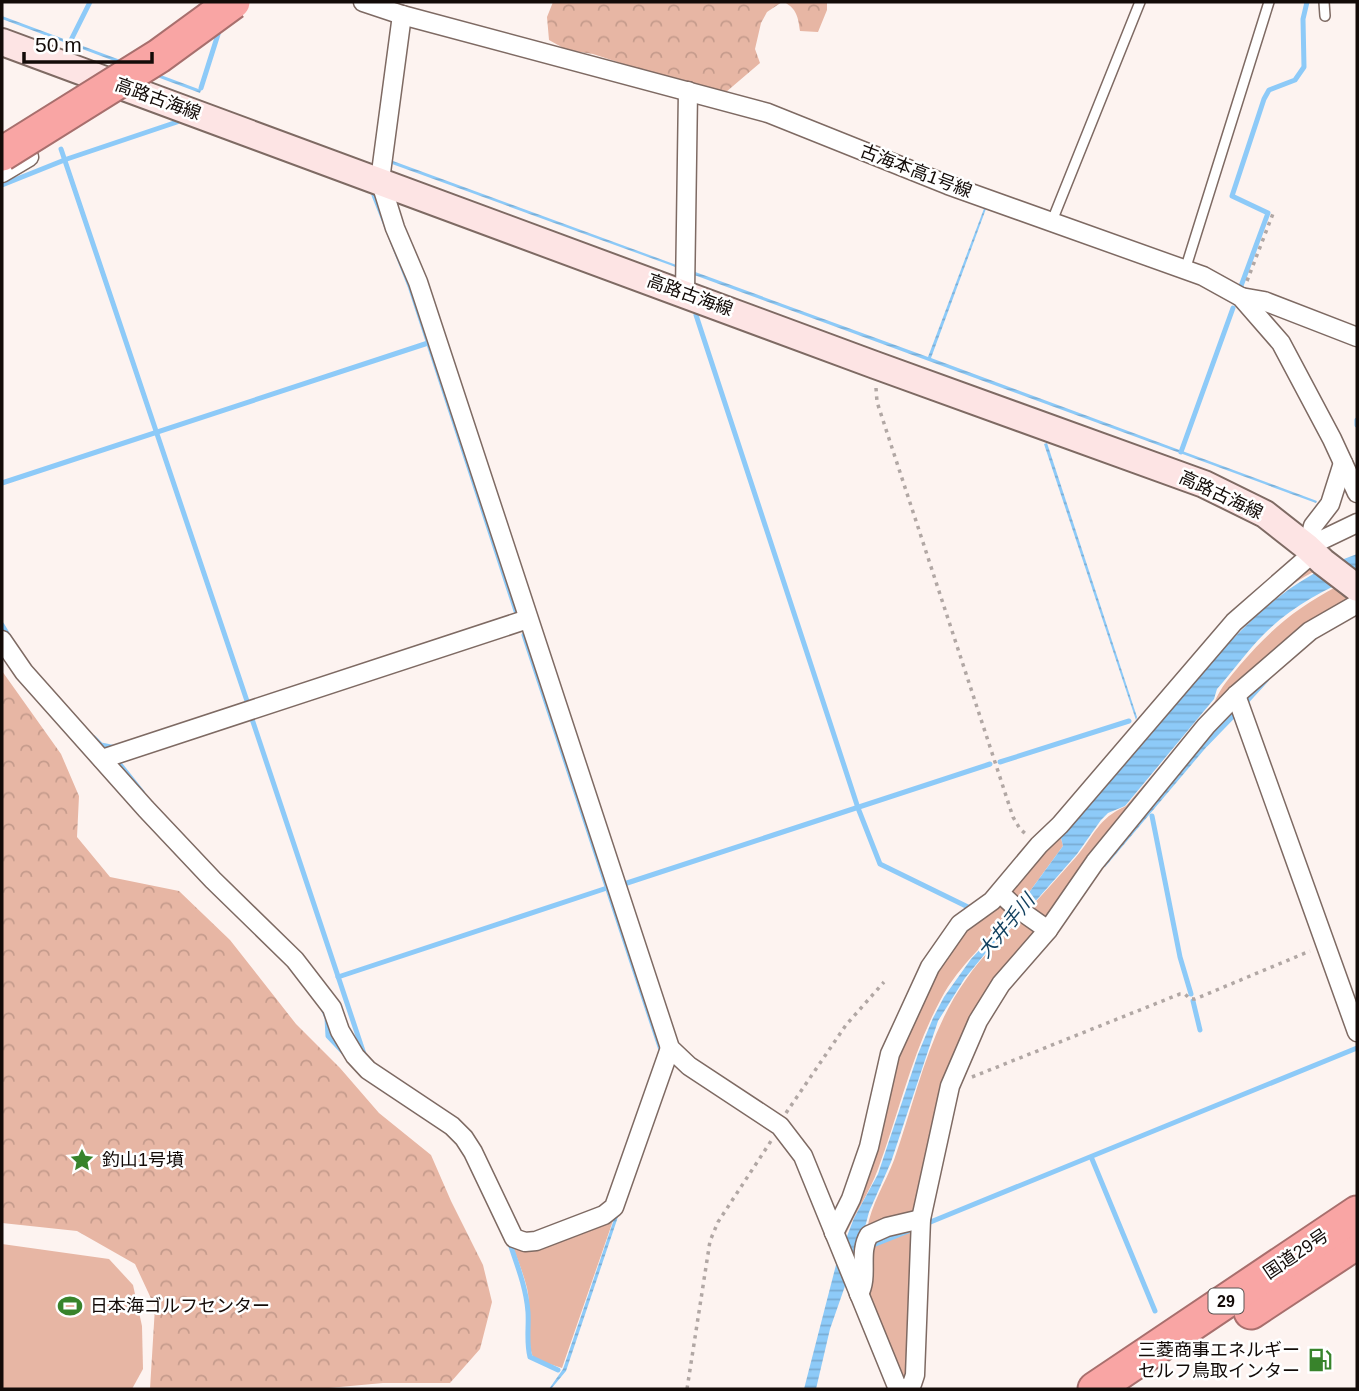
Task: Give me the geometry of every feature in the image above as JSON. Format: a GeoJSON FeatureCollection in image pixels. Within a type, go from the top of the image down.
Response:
{"type":"FeatureCollection","features":[{"type":"Feature","properties":{"kind":"highway"},"geometry":{"type":"LineString","coordinates":[[2,139],[151,45],[210,2]]}},
{"type":"Feature","properties":{"kind":"highway"},"geometry":{"type":"LineString","coordinates":[[2,155],[159,56],[233,2]]}},
{"type":"Feature","properties":{"kind":"highway","name":"国道29号"},"geometry":{"type":"LineString","coordinates":[[1095,1389],[1357,1213]]}},
{"type":"Feature","properties":{"kind":"highway","name":"国道29号"},"geometry":{"type":"LineString","coordinates":[[1134,1389],[1357,1242]]}},
{"type":"Feature","properties":{"kind":"main road","name":"高路古海線"},"geometry":{"type":"LineString","coordinates":[[2,42],[1204,484],[1265,514],[1357,588]]}},
{"type":"Feature","properties":{"kind":"street","name":"古海本高1号線"},"geometry":{"type":"LineString","coordinates":[[363,2],[402,15],[768,113],[948,185],[1052,220],[1229,289],[1241,297],[1281,343],[1357,493]]}},
{"type":"Feature","properties":{"kind":"street"},"geometry":{"type":"LineString","coordinates":[[402,15],[380,180],[395,228],[418,282],[670,1048],[690,1066],[780,1126],[808,1166],[898,1389]]}},
{"type":"Feature","properties":{"kind":"street"},"geometry":{"type":"LineString","coordinates":[[2,173],[134,90]]}},
{"type":"Feature","properties":{"kind":"street"},"geometry":{"type":"LineString","coordinates":[[685,293],[688,92]]}},
{"type":"Feature","properties":{"kind":"street"},"geometry":{"type":"LineString","coordinates":[[1241,297],[1264,301],[1357,337]]}},
{"type":"Feature","properties":{"kind":"street"},"geometry":{"type":"LineString","coordinates":[[1315,554],[1313,526],[1330,504],[1343,463]]}},
{"type":"Feature","properties":{"kind":"street"},"geometry":{"type":"LineString","coordinates":[[835,1237],[869,1147],[890,1054],[930,967],[960,924],[992,901],[1234,622],[1305,560],[1357,523]]}},
{"type":"Feature","properties":{"kind":"street"},"geometry":{"type":"LineString","coordinates":[[906,1389],[912,1384],[915,1375],[921,1219],[950,1086],[978,1021],[1001,984],[1048,930],[1095,862],[1206,726],[1236,695],[1310,631],[1357,604]]}},
{"type":"Feature","properties":{"kind":"street"},"geometry":{"type":"LineString","coordinates":[[102,759],[528,619]]}},
{"type":"Feature","properties":{"kind":"street"},"geometry":{"type":"LineString","coordinates":[[2,640],[23,672],[213,880],[296,960],[332,1008],[340,1031],[355,1056],[368,1070],[452,1126],[464,1138],[514,1238],[525,1242],[536,1241],[604,1215],[614,1206],[670,1048]]}},
{"type":"Feature","properties":{"kind":"street"},"geometry":{"type":"LineString","coordinates":[[1236,695],[1357,1031]]}},
{"type":"Feature","properties":{"kind":"street"},"geometry":{"type":"LineString","coordinates":[[1000,892],[1048,930]]}},
{"type":"Feature","properties":{"kind":"street"},"geometry":{"type":"LineString","coordinates":[[856,1286],[863,1287],[864,1251],[869,1235],[887,1227],[921,1219]]}},
{"type":"Feature","properties":{"kind":"lane"},"geometry":{"type":"LineString","coordinates":[[1052,220],[1140,2]]}},
{"type":"Feature","properties":{"kind":"lane"},"geometry":{"type":"LineString","coordinates":[[1185,270],[1269,2]]}},
{"type":"Feature","properties":{"kind":"lane"},"geometry":{"type":"LineString","coordinates":[[1324,2],[1325,16]]}},
{"type":"Feature","properties":{"kind":"path"},"geometry":{"type":"LineString","coordinates":[[1241,297],[1274,211]]}},
{"type":"Feature","properties":{"kind":"path"},"geometry":{"type":"LineString","coordinates":[[875,365],[877,402],[1013,817],[1020,829],[1039,845]]}},
{"type":"Feature","properties":{"kind":"path"},"geometry":{"type":"LineString","coordinates":[[950,1086],[1180,994],[1185,993],[1190,999],[1195,999],[1326,944]]}},
{"type":"Feature","properties":{"kind":"path"},"geometry":{"type":"LineString","coordinates":[[687,1389],[710,1241],[718,1223],[780,1126],[781,1120],[846,1025],[884,982]]}},
{"type":"Feature","properties":{"kind":"green space"},"geometry":{"type":"Polygon","coordinates":[[[553,2],[782,2],[767,12],[761,23],[755,49],[760,63],[726,92],[593,54],[567,50],[549,40],[547,17],[553,2]]]}},
{"type":"Feature","properties":{"kind":"green space"},"geometry":{"type":"Polygon","coordinates":[[[784,2],[827,2],[827,10],[818,32],[800,31],[796,14],[784,2]]]}},
{"type":"Feature","properties":{"kind":"green space"},"geometry":{"type":"Polygon","coordinates":[[[1309,563],[1317,570],[1292,584],[1248,620],[1156,728],[1151,730],[1061,838],[1063,846],[1019,906],[1007,893],[1232,628],[1309,563]]]}},
{"type":"Feature","properties":{"kind":"green space"},"geometry":{"type":"Polygon","coordinates":[[[1338,586],[1352,596],[1351,603],[1280,650],[1047,923],[1027,911],[1076,857],[1102,822],[1126,806],[1215,701],[1229,678],[1251,652],[1285,620],[1338,586]]]}},
{"type":"Feature","properties":{"kind":"green space"},"geometry":{"type":"Polygon","coordinates":[[[2,671],[61,754],[79,796],[77,837],[110,877],[179,891],[230,940],[296,1024],[340,1068],[379,1113],[431,1155],[483,1265],[492,1302],[480,1349],[450,1383],[383,1383],[318,1389],[150,1389],[155,1307],[135,1264],[77,1231],[2,1223],[2,671]]]}},
{"type":"Feature","properties":{"kind":"green space"},"geometry":{"type":"Polygon","coordinates":[[[996,903],[1015,910],[966,964],[941,999],[914,1061],[874,1178],[843,1241],[840,1235],[894,1055],[951,943],[996,903]]]}},
{"type":"Feature","properties":{"kind":"green space"},"geometry":{"type":"Polygon","coordinates":[[[1024,915],[1040,930],[979,1010],[915,1215],[867,1230],[942,1020],[973,969],[1024,915]]]}},
{"type":"Feature","properties":{"kind":"green space"},"geometry":{"type":"Polygon","coordinates":[[[615,1215],[562,1368],[534,1359],[530,1344],[527,1288],[511,1241],[615,1215]]]}},
{"type":"Feature","properties":{"kind":"green space"},"geometry":{"type":"Polygon","coordinates":[[[914,1229],[908,1373],[902,1382],[869,1300],[869,1240],[914,1229]]]}},
{"type":"Feature","properties":{"kind":"green space","name":"日本海ゴルフセンター"},"geometry":{"type":"Polygon","coordinates":[[[2,1244],[109,1259],[133,1285],[142,1326],[143,1369],[132,1389],[2,1389],[2,1244]]]}},
{"type":"Feature","properties":{"kind":"water"},"geometry":{"type":"Polygon","coordinates":[[[2,16],[201,90],[200,93],[2,19],[2,16]]]}},
{"type":"Feature","properties":{"kind":"water"},"geometry":{"type":"Polygon","coordinates":[[[393,161],[682,267],[681,269],[392,164],[393,161]]]}},
{"type":"Feature","properties":{"kind":"water"},"geometry":{"type":"Polygon","coordinates":[[[985,206],[931,358],[1317,501],[1316,503],[686,272],[687,269],[928,357],[985,206]]]}},
{"type":"Feature","properties":{"kind":"water"},"geometry":{"type":"Polygon","coordinates":[[[1047,443],[1137,717],[1136,720],[1044,444],[1047,443]]]}},
{"type":"Feature","properties":{"kind":"water","name":"大井手川"},"geometry":{"type":"Polygon","coordinates":[[[1357,554],[1357,576],[1308,600],[1264,634],[1125,806],[1108,813],[1101,820],[1077,854],[965,978],[938,1021],[891,1162],[869,1212],[856,1261],[830,1329],[816,1389],[804,1389],[836,1265],[854,1218],[878,1174],[918,1054],[944,997],[971,959],[1014,913],[1063,846],[1061,838],[1153,732],[1151,730],[1156,728],[1222,651],[1269,605],[1296,585],[1357,554]]]}},
{"type":"Feature","properties":{"kind":"water"},"geometry":{"type":"Polygon","coordinates":[[[1214,738],[1105,867],[1101,864],[1207,739],[1214,738]]]}},
{"type":"Feature","properties":{"kind":"water"},"geometry":{"type":"Polygon","coordinates":[[[659,1087],[653,1113],[566,1371],[549,1389],[563,1369],[659,1087]]]}},
{"type":"Feature","properties":{"kind":"waterway"},"geometry":{"type":"LineString","coordinates":[[71,40],[90,2]]}},
{"type":"Feature","properties":{"kind":"waterway"},"geometry":{"type":"LineString","coordinates":[[1241,286],[1268,213],[1232,196],[1269,90],[1295,80],[1304,67],[1303,19],[1307,2]]}},
{"type":"Feature","properties":{"kind":"waterway"},"geometry":{"type":"LineString","coordinates":[[201,88],[220,28]]}},
{"type":"Feature","properties":{"kind":"waterway"},"geometry":{"type":"LineString","coordinates":[[2,185],[67,159],[177,122]]}},
{"type":"Feature","properties":{"kind":"waterway"},"geometry":{"type":"LineString","coordinates":[[61,149],[247,701]]}},
{"type":"Feature","properties":{"kind":"waterway"},"geometry":{"type":"LineString","coordinates":[[374,195],[410,286],[516,611]]}},
{"type":"Feature","properties":{"kind":"waterway"},"geometry":{"type":"LineString","coordinates":[[1181,452],[1233,308]]}},
{"type":"Feature","properties":{"kind":"waterway"},"geometry":{"type":"LineString","coordinates":[[696,315],[858,808],[880,864],[970,908]]}},
{"type":"Feature","properties":{"kind":"waterway"},"geometry":{"type":"LineString","coordinates":[[2,483],[428,343]]}},
{"type":"Feature","properties":{"kind":"waterway"},"geometry":{"type":"LineString","coordinates":[[1357,420],[1357,425]]}},
{"type":"Feature","properties":{"kind":"waterway"},"geometry":{"type":"LineString","coordinates":[[2,625],[11,640]]}},
{"type":"Feature","properties":{"kind":"waterway"},"geometry":{"type":"LineString","coordinates":[[524,635],[661,1050]]}},
{"type":"Feature","properties":{"kind":"waterway"},"geometry":{"type":"LineString","coordinates":[[1245,703],[1267,679]]}},
{"type":"Feature","properties":{"kind":"waterway"},"geometry":{"type":"LineString","coordinates":[[1206,744],[1235,714]]}},
{"type":"Feature","properties":{"kind":"waterway"},"geometry":{"type":"LineString","coordinates":[[252,719],[364,1054]]}},
{"type":"Feature","properties":{"kind":"waterway"},"geometry":{"type":"LineString","coordinates":[[1000,762],[1129,721]]}},
{"type":"Feature","properties":{"kind":"waterway"},"geometry":{"type":"LineString","coordinates":[[94,738],[101,745],[116,748]]}},
{"type":"Feature","properties":{"kind":"waterway"},"geometry":{"type":"LineString","coordinates":[[118,762],[142,792]]}},
{"type":"Feature","properties":{"kind":"waterway"},"geometry":{"type":"LineString","coordinates":[[624,884],[990,764]]}},
{"type":"Feature","properties":{"kind":"waterway"},"geometry":{"type":"LineString","coordinates":[[1152,816],[1180,957],[1191,994]]}},
{"type":"Feature","properties":{"kind":"waterway"},"geometry":{"type":"LineString","coordinates":[[338,977],[607,888]]}},
{"type":"Feature","properties":{"kind":"waterway"},"geometry":{"type":"LineString","coordinates":[[1193,1001],[1200,1030]]}},
{"type":"Feature","properties":{"kind":"waterway"},"geometry":{"type":"LineString","coordinates":[[322,1006],[327,1018],[328,1036],[346,1055]]}},
{"type":"Feature","properties":{"kind":"waterway"},"geometry":{"type":"LineString","coordinates":[[928,1223],[1357,1048]]}},
{"type":"Feature","properties":{"kind":"waterway"},"geometry":{"type":"LineString","coordinates":[[1092,1159],[1155,1311]]}},
{"type":"Feature","properties":{"kind":"waterway"},"geometry":{"type":"LineString","coordinates":[[868,1247],[911,1230]]}},
{"type":"Feature","properties":{"kind":"waterway"},"geometry":{"type":"LineString","coordinates":[[509,1241],[525,1294],[530,1357],[558,1370]]}},
{"type":"Feature","properties":{"kind":"place","name":"釣山1号墳"},"geometry":{"type":"Point","coordinates":[82,1160]}},
{"type":"Feature","properties":{"kind":"place","name":"日本海ゴルフセンター"},"geometry":{"type":"Point","coordinates":[70,1306]}},
{"type":"Feature","properties":{"kind":"place","name":"三菱商事エネルギー セルフ鳥取インター"},"geometry":{"type":"Point","coordinates":[1320,1360]}}]}
